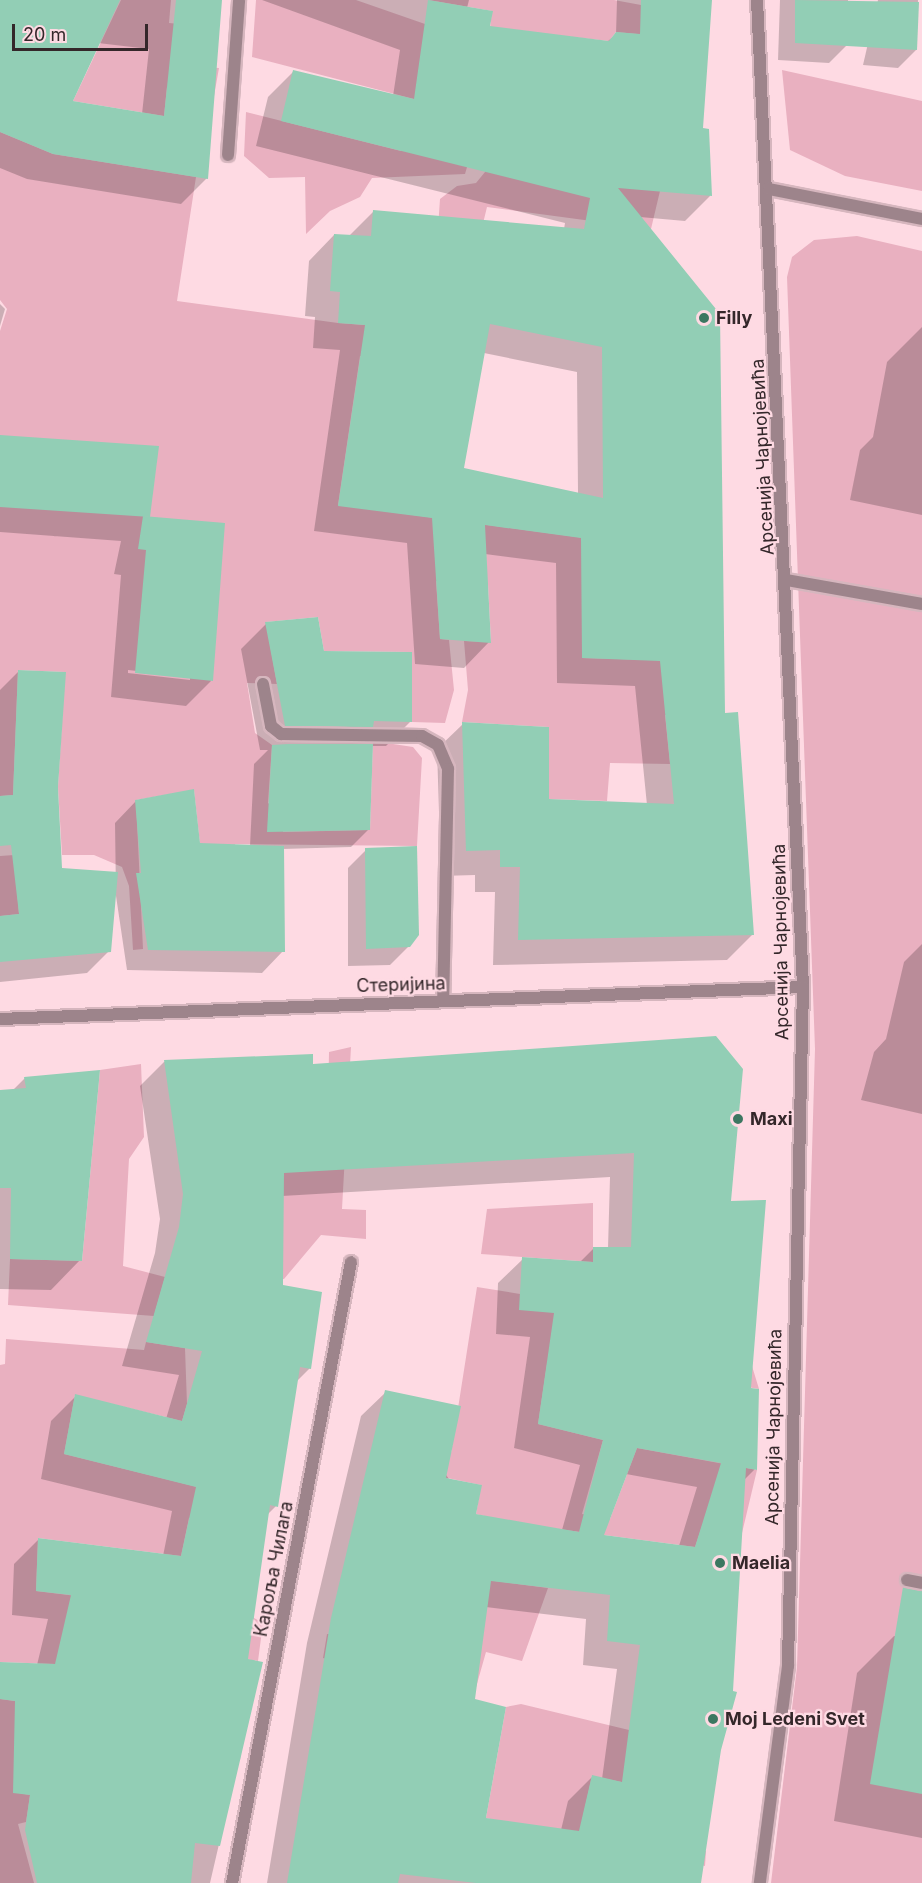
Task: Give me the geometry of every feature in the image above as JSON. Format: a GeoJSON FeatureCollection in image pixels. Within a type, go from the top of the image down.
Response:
{"type":"FeatureCollection","features":[{"type":"Feature","properties":{"kind":"street"},"geometry":{"type":"LineString","coordinates":[[228,155],[239,0]]}},
{"type":"Feature","properties":{"kind":"street","name":"Арсенија Чарнојевића"},"geometry":{"type":"LineString","coordinates":[[757,0],[769,189],[803,987],[788,1666],[760,1883]]}},
{"type":"Feature","properties":{"kind":"street"},"geometry":{"type":"LineString","coordinates":[[769,189],[922,219]]}},
{"type":"Feature","properties":{"kind":"street"},"geometry":{"type":"LineString","coordinates":[[786,580],[922,604]]}},
{"type":"Feature","properties":{"kind":"street"},"geometry":{"type":"LineString","coordinates":[[263,684],[271,726],[281,734],[422,736],[438,745],[448,769],[443,1001]]}},
{"type":"Feature","properties":{"kind":"street","name":"Стеријина"},"geometry":{"type":"LineString","coordinates":[[0,1019],[803,987]]}},
{"type":"Feature","properties":{"kind":"street","name":"Кароља Чилага"},"geometry":{"type":"LineString","coordinates":[[232,1883],[351,1262]]}},
{"type":"Feature","properties":{"kind":"street"},"geometry":{"type":"LineString","coordinates":[[907,1580],[922,1583]]}},
{"type":"Feature","properties":{"kind":"shaded area"},"geometry":{"type":"Polygon","coordinates":[[[121,0],[171,0],[169,23],[180,24],[175,65],[219,68],[214,96],[167,87],[164,116],[73,101],[121,0]]]}},
{"type":"Feature","properties":{"kind":"shaded area"},"geometry":{"type":"Polygon","coordinates":[[[256,0],[356,0],[425,24],[470,157],[465,174],[372,178],[360,197],[330,211],[306,234],[305,177],[269,178],[244,156],[246,112],[401,151],[414,99],[252,57],[256,0]]]}},
{"type":"Feature","properties":{"kind":"shaded area"},"geometry":{"type":"Polygon","coordinates":[[[429,0],[614,0],[641,5],[691,39],[616,32],[609,41],[490,28],[492,11],[429,0]]]}},
{"type":"Feature","properties":{"kind":"shaded area"},"geometry":{"type":"Polygon","coordinates":[[[782,70],[922,101],[922,191],[845,176],[790,150],[782,70]]]}},
{"type":"Feature","properties":{"kind":"shaded area"},"geometry":{"type":"Polygon","coordinates":[[[0,132],[53,154],[196,177],[177,301],[338,323],[431,330],[440,199],[457,186],[476,183],[494,161],[522,163],[522,173],[660,191],[651,229],[487,207],[460,318],[454,368],[360,356],[338,505],[674,550],[675,592],[582,586],[582,658],[688,661],[681,714],[665,715],[670,764],[610,763],[607,801],[549,799],[549,727],[462,722],[468,690],[464,641],[491,642],[488,584],[436,581],[440,639],[449,640],[454,690],[445,723],[412,722],[412,652],[324,651],[318,617],[266,622],[277,684],[247,683],[255,733],[272,745],[268,803],[283,816],[283,832],[370,830],[373,741],[413,747],[422,758],[417,846],[235,844],[236,889],[216,889],[200,844],[194,790],[136,800],[143,949],[133,950],[129,886],[122,867],[94,855],[62,855],[58,787],[65,672],[18,670],[13,795],[0,796],[0,331],[7,309],[0,300],[0,132]]]}},
{"type":"Feature","properties":{"kind":"shaded area"},"geometry":{"type":"Polygon","coordinates":[[[857,236],[922,251],[922,1883],[771,1883],[797,1667],[815,1049],[787,277],[792,257],[814,240],[857,236]]]}},
{"type":"Feature","properties":{"kind":"shaded area"},"geometry":{"type":"Polygon","coordinates":[[[14,855],[19,914],[0,916],[0,856],[14,855]]]}},
{"type":"Feature","properties":{"kind":"shaded area"},"geometry":{"type":"Polygon","coordinates":[[[351,1047],[342,1209],[366,1210],[366,1239],[321,1235],[284,1279],[257,1277],[284,1149],[328,1107],[329,1052],[351,1047]]]}},
{"type":"Feature","properties":{"kind":"shaded area"},"geometry":{"type":"Polygon","coordinates":[[[141,1064],[144,1137],[129,1159],[123,1266],[165,1277],[154,1316],[8,1305],[10,1259],[82,1261],[100,1070],[141,1064]]]}},
{"type":"Feature","properties":{"kind":"shaded area"},"geometry":{"type":"Polygon","coordinates":[[[593,1203],[593,1262],[481,1254],[487,1209],[593,1203]]]}},
{"type":"Feature","properties":{"kind":"shaded area"},"geometry":{"type":"Polygon","coordinates":[[[477,1287],[520,1294],[752,1366],[759,1389],[598,1362],[547,1364],[538,1424],[603,1440],[582,1514],[610,1519],[637,1448],[757,1470],[742,1533],[702,1526],[695,1547],[513,1523],[476,1514],[481,1485],[375,1463],[451,1453],[477,1287]]]}},
{"type":"Feature","properties":{"kind":"shaded area"},"geometry":{"type":"Polygon","coordinates":[[[6,1339],[144,1350],[146,1342],[185,1348],[187,1404],[182,1421],[75,1395],[64,1454],[254,1501],[189,1518],[181,1556],[38,1538],[36,1591],[254,1618],[263,1623],[258,1661],[201,1652],[55,1664],[0,1662],[0,1365],[5,1364],[6,1339]]]}},
{"type":"Feature","properties":{"kind":"shaded area"},"geometry":{"type":"Polygon","coordinates":[[[479,1579],[548,1588],[522,1661],[486,1652],[473,1698],[323,1658],[327,1634],[481,1651],[479,1579]]]}},
{"type":"Feature","properties":{"kind":"shaded area"},"geometry":{"type":"Polygon","coordinates":[[[0,1699],[244,1733],[240,1760],[175,1757],[13,1792],[30,1795],[26,1822],[18,1824],[34,1883],[0,1883],[0,1699]]]}},
{"type":"Feature","properties":{"kind":"shaded area"},"geometry":{"type":"Polygon","coordinates":[[[521,1704],[629,1730],[656,1789],[592,1776],[582,1821],[706,1851],[705,1866],[486,1818],[506,1707],[521,1704]]]}},
{"type":"Feature","properties":{"kind":"building"},"geometry":{"type":"Polygon","coordinates":[[[0,0],[120,0],[73,101],[164,116],[176,0],[222,0],[208,179],[53,154],[0,132],[0,0]]]}},
{"type":"Feature","properties":{"kind":"building"},"geometry":{"type":"Polygon","coordinates":[[[428,0],[493,11],[490,26],[609,41],[616,32],[640,34],[641,0],[712,0],[703,128],[709,129],[712,196],[618,188],[720,314],[725,713],[738,712],[754,935],[518,940],[520,867],[500,867],[500,850],[466,851],[462,722],[549,727],[549,799],[674,804],[660,661],[582,658],[581,538],[485,525],[491,643],[440,639],[432,518],[338,506],[365,325],[338,323],[340,292],[330,291],[334,234],[371,236],[373,210],[584,229],[590,198],[281,121],[293,70],[414,99],[428,0]],[[490,324],[464,468],[603,498],[602,347],[490,324]]]}},
{"type":"Feature","properties":{"kind":"building"},"geometry":{"type":"Polygon","coordinates":[[[795,0],[919,2],[917,50],[795,43],[795,0]]]}},
{"type":"Feature","properties":{"kind":"building"},"geometry":{"type":"Polygon","coordinates":[[[0,435],[159,446],[150,517],[0,507],[0,435]]]}},
{"type":"Feature","properties":{"kind":"building"},"geometry":{"type":"Polygon","coordinates":[[[143,516],[225,523],[213,681],[135,673],[146,550],[138,549],[143,516]]]}},
{"type":"Feature","properties":{"kind":"building"},"geometry":{"type":"Polygon","coordinates":[[[318,617],[324,651],[412,652],[412,722],[374,721],[373,727],[285,726],[265,622],[318,617]]]}},
{"type":"Feature","properties":{"kind":"building"},"geometry":{"type":"Polygon","coordinates":[[[18,670],[66,672],[58,787],[62,868],[118,872],[111,952],[0,962],[0,916],[19,914],[11,845],[0,846],[0,796],[13,795],[18,670]]]}},
{"type":"Feature","properties":{"kind":"building"},"geometry":{"type":"Polygon","coordinates":[[[373,744],[370,830],[267,832],[272,745],[373,744]]]}},
{"type":"Feature","properties":{"kind":"building"},"geometry":{"type":"Polygon","coordinates":[[[194,789],[200,843],[284,846],[285,952],[148,950],[136,873],[141,873],[135,800],[194,789]]]}},
{"type":"Feature","properties":{"kind":"building"},"geometry":{"type":"Polygon","coordinates":[[[417,846],[419,935],[410,947],[366,949],[365,848],[417,846]]]}},
{"type":"Feature","properties":{"kind":"building"},"geometry":{"type":"Polygon","coordinates":[[[716,1036],[743,1069],[731,1201],[766,1200],[751,1388],[759,1389],[757,1470],[746,1468],[733,1691],[737,1692],[721,1750],[701,1883],[476,1883],[400,1874],[398,1883],[287,1883],[331,1618],[385,1390],[461,1406],[446,1478],[482,1485],[476,1514],[579,1532],[603,1440],[538,1424],[554,1313],[519,1310],[522,1257],[593,1262],[593,1247],[631,1247],[634,1153],[284,1173],[283,1285],[322,1292],[311,1369],[300,1367],[278,1507],[270,1505],[248,1659],[263,1662],[220,1846],[195,1843],[191,1883],[37,1883],[25,1830],[30,1795],[13,1793],[15,1701],[0,1699],[0,1662],[55,1664],[71,1595],[36,1591],[38,1538],[181,1556],[196,1487],[64,1454],[75,1394],[182,1421],[202,1351],[146,1342],[179,1227],[183,1194],[164,1060],[313,1054],[313,1064],[716,1036]],[[637,1448],[604,1535],[695,1547],[721,1463],[637,1448]],[[491,1581],[475,1699],[506,1707],[486,1818],[579,1831],[592,1775],[622,1782],[640,1645],[607,1641],[610,1595],[491,1581]]]}},
{"type":"Feature","properties":{"kind":"building"},"geometry":{"type":"Polygon","coordinates":[[[100,1070],[82,1261],[10,1259],[11,1188],[0,1188],[0,1090],[26,1088],[24,1077],[100,1070]]]}},
{"type":"Feature","properties":{"kind":"building"},"geometry":{"type":"Polygon","coordinates":[[[903,1587],[922,1591],[922,1794],[870,1784],[903,1587]]]}},
{"type":"Feature","properties":{"kind":"place","name":"Filly"},"geometry":{"type":"Point","coordinates":[704,318]}},
{"type":"Feature","properties":{"kind":"place","name":"Maxi"},"geometry":{"type":"Point","coordinates":[738,1119]}},
{"type":"Feature","properties":{"kind":"place","name":"Maelia"},"geometry":{"type":"Point","coordinates":[720,1563]}},
{"type":"Feature","properties":{"kind":"place","name":"Moj Ledeni Svet"},"geometry":{"type":"Point","coordinates":[713,1719]}}]}
